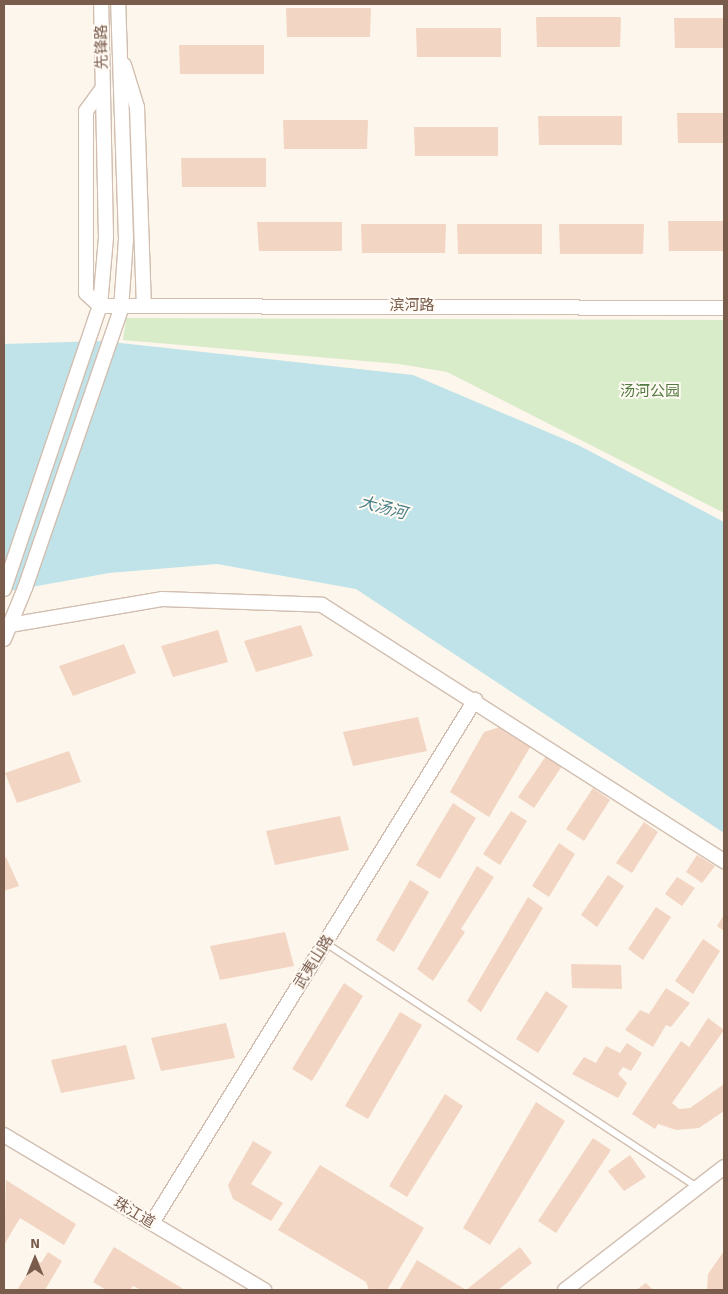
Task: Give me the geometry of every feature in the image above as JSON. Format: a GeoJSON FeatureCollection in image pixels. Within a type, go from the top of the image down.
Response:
{"type":"FeatureCollection","features":[{"type":"Feature","properties":{"kind":"street","name":"先锋路"},"geometry":{"type":"LineString","coordinates":[[4,589],[100,306],[106,237],[101,4]]}},
{"type":"Feature","properties":{"kind":"street"},"geometry":{"type":"LineString","coordinates":[[4,639],[7,626],[121,309],[126,239],[118,50],[118,4]]}},
{"type":"Feature","properties":{"kind":"street"},"geometry":{"type":"LineString","coordinates":[[118,50],[137,106],[144,305]]}},
{"type":"Feature","properties":{"kind":"street"},"geometry":{"type":"LineString","coordinates":[[100,306],[86,293],[86,111],[102,90]]}},
{"type":"Feature","properties":{"kind":"street","name":"滨河路"},"geometry":{"type":"LineString","coordinates":[[100,306],[121,309],[144,305],[724,308]]}},
{"type":"Feature","properties":{"kind":"street"},"geometry":{"type":"LineString","coordinates":[[7,626],[162,599],[322,605],[475,700],[724,861]]}},
{"type":"Feature","properties":{"kind":"street","name":"武夷山路"},"geometry":{"type":"LineString","coordinates":[[152,1223],[475,700]]}},
{"type":"Feature","properties":{"kind":"street","name":"珠江道"},"geometry":{"type":"LineString","coordinates":[[4,1135],[264,1290]]}},
{"type":"Feature","properties":{"kind":"street"},"geometry":{"type":"LineString","coordinates":[[565,1290],[724,1167]]}},
{"type":"Feature","properties":{"kind":"lane"},"geometry":{"type":"LineString","coordinates":[[332,946],[698,1187]]}},
{"type":"Feature","properties":{"kind":"green space","name":"汤河公园"},"geometry":{"type":"Polygon","coordinates":[[[126,318],[724,320],[724,513],[447,372],[399,364],[123,340],[126,318]]]}},
{"type":"Feature","properties":{"kind":"water","name":"大汤河"},"geometry":{"type":"Polygon","coordinates":[[[102,341],[413,375],[578,445],[724,522],[724,833],[356,589],[217,564],[109,573],[4,592],[4,344],[102,341]]]}},
{"type":"Feature","properties":{"kind":"building"},"geometry":{"type":"Polygon","coordinates":[[[286,8],[371,8],[370,37],[287,37],[286,8]]]}},
{"type":"Feature","properties":{"kind":"building"},"geometry":{"type":"Polygon","coordinates":[[[536,17],[621,17],[620,47],[537,47],[536,17]]]}},
{"type":"Feature","properties":{"kind":"building"},"geometry":{"type":"Polygon","coordinates":[[[674,18],[724,18],[724,48],[675,48],[674,18]]]}},
{"type":"Feature","properties":{"kind":"building"},"geometry":{"type":"Polygon","coordinates":[[[416,28],[501,28],[501,57],[417,57],[416,28]]]}},
{"type":"Feature","properties":{"kind":"building"},"geometry":{"type":"Polygon","coordinates":[[[179,45],[264,45],[264,74],[180,74],[179,45]]]}},
{"type":"Feature","properties":{"kind":"building"},"geometry":{"type":"Polygon","coordinates":[[[677,113],[724,113],[724,143],[678,143],[677,113]]]}},
{"type":"Feature","properties":{"kind":"building"},"geometry":{"type":"Polygon","coordinates":[[[538,116],[622,116],[622,145],[539,145],[538,116]]]}},
{"type":"Feature","properties":{"kind":"building"},"geometry":{"type":"Polygon","coordinates":[[[283,120],[368,120],[367,149],[284,149],[283,120]]]}},
{"type":"Feature","properties":{"kind":"building"},"geometry":{"type":"Polygon","coordinates":[[[414,127],[498,127],[498,156],[415,156],[414,127]]]}},
{"type":"Feature","properties":{"kind":"building"},"geometry":{"type":"Polygon","coordinates":[[[181,158],[266,158],[266,187],[182,187],[181,158]]]}},
{"type":"Feature","properties":{"kind":"building"},"geometry":{"type":"Polygon","coordinates":[[[668,221],[724,221],[724,251],[669,251],[668,221]]]}},
{"type":"Feature","properties":{"kind":"building"},"geometry":{"type":"Polygon","coordinates":[[[257,222],[342,222],[342,251],[259,251],[257,222]]]}},
{"type":"Feature","properties":{"kind":"building"},"geometry":{"type":"Polygon","coordinates":[[[361,224],[446,224],[445,253],[362,253],[361,224]]]}},
{"type":"Feature","properties":{"kind":"building"},"geometry":{"type":"Polygon","coordinates":[[[457,224],[542,224],[542,254],[458,254],[457,224]]]}},
{"type":"Feature","properties":{"kind":"building"},"geometry":{"type":"Polygon","coordinates":[[[559,224],[644,224],[643,254],[560,254],[559,224]]]}},
{"type":"Feature","properties":{"kind":"building"},"geometry":{"type":"Polygon","coordinates":[[[301,625],[313,656],[256,672],[244,641],[301,625]]]}},
{"type":"Feature","properties":{"kind":"building"},"geometry":{"type":"Polygon","coordinates":[[[218,630],[228,662],[173,677],[161,646],[218,630]]]}},
{"type":"Feature","properties":{"kind":"building"},"geometry":{"type":"Polygon","coordinates":[[[124,644],[136,673],[73,696],[59,666],[124,644]]]}},
{"type":"Feature","properties":{"kind":"building"},"geometry":{"type":"Polygon","coordinates":[[[418,717],[427,751],[353,766],[343,732],[418,717]]]}},
{"type":"Feature","properties":{"kind":"building"},"geometry":{"type":"Polygon","coordinates":[[[500,727],[532,744],[489,817],[450,792],[484,732],[500,727]]]}},
{"type":"Feature","properties":{"kind":"building"},"geometry":{"type":"Polygon","coordinates":[[[69,751],[81,782],[17,803],[5,773],[69,751]]]}},
{"type":"Feature","properties":{"kind":"building"},"geometry":{"type":"Polygon","coordinates":[[[546,756],[562,766],[534,808],[518,797],[546,756]]]}},
{"type":"Feature","properties":{"kind":"building"},"geometry":{"type":"Polygon","coordinates":[[[593,788],[610,800],[584,841],[566,829],[593,788]]]}},
{"type":"Feature","properties":{"kind":"building"},"geometry":{"type":"Polygon","coordinates":[[[453,803],[476,818],[440,879],[416,865],[453,803]]]}},
{"type":"Feature","properties":{"kind":"building"},"geometry":{"type":"Polygon","coordinates":[[[511,811],[527,821],[500,865],[483,854],[511,811]]]}},
{"type":"Feature","properties":{"kind":"building"},"geometry":{"type":"Polygon","coordinates":[[[340,816],[349,850],[275,865],[266,831],[340,816]]]}},
{"type":"Feature","properties":{"kind":"building"},"geometry":{"type":"Polygon","coordinates":[[[644,822],[658,832],[632,873],[616,863],[644,822]]]}},
{"type":"Feature","properties":{"kind":"building"},"geometry":{"type":"Polygon","coordinates":[[[559,843],[575,854],[549,897],[532,886],[559,843]]]}},
{"type":"Feature","properties":{"kind":"building"},"geometry":{"type":"Polygon","coordinates":[[[697,855],[715,866],[702,883],[686,872],[697,855]]]}},
{"type":"Feature","properties":{"kind":"building"},"geometry":{"type":"Polygon","coordinates":[[[6,857],[19,886],[4,891],[4,858],[6,857]]]}},
{"type":"Feature","properties":{"kind":"building"},"geometry":{"type":"Polygon","coordinates":[[[477,866],[494,877],[461,929],[465,932],[433,981],[417,969],[477,866]]]}},
{"type":"Feature","properties":{"kind":"building"},"geometry":{"type":"Polygon","coordinates":[[[608,875],[624,886],[597,927],[581,915],[608,875]]]}},
{"type":"Feature","properties":{"kind":"building"},"geometry":{"type":"Polygon","coordinates":[[[677,877],[695,888],[682,906],[665,894],[677,877]]]}},
{"type":"Feature","properties":{"kind":"building"},"geometry":{"type":"Polygon","coordinates":[[[410,880],[429,892],[394,952],[376,940],[410,880]]]}},
{"type":"Feature","properties":{"kind":"building"},"geometry":{"type":"Polygon","coordinates":[[[528,897],[543,908],[481,1012],[467,1001],[528,897]]]}},
{"type":"Feature","properties":{"kind":"building"},"geometry":{"type":"Polygon","coordinates":[[[656,907],[671,917],[643,960],[628,949],[656,907]]]}},
{"type":"Feature","properties":{"kind":"building"},"geometry":{"type":"Polygon","coordinates":[[[724,915],[724,931],[717,926],[724,915]]]}},
{"type":"Feature","properties":{"kind":"building"},"geometry":{"type":"Polygon","coordinates":[[[285,932],[294,966],[220,980],[210,946],[285,932]]]}},
{"type":"Feature","properties":{"kind":"building"},"geometry":{"type":"Polygon","coordinates":[[[703,939],[720,951],[693,994],[675,981],[703,939]]]}},
{"type":"Feature","properties":{"kind":"building"},"geometry":{"type":"Polygon","coordinates":[[[571,964],[621,965],[622,989],[572,988],[571,964]]]}},
{"type":"Feature","properties":{"kind":"building"},"geometry":{"type":"Polygon","coordinates":[[[344,983],[363,996],[312,1081],[292,1069],[344,983]]]}},
{"type":"Feature","properties":{"kind":"building"},"geometry":{"type":"Polygon","coordinates":[[[666,988],[690,1003],[671,1027],[666,1025],[653,1047],[625,1030],[640,1010],[649,1014],[666,988]]]}},
{"type":"Feature","properties":{"kind":"building"},"geometry":{"type":"Polygon","coordinates":[[[546,991],[568,1006],[538,1053],[516,1039],[546,991]]]}},
{"type":"Feature","properties":{"kind":"building"},"geometry":{"type":"Polygon","coordinates":[[[400,1012],[422,1025],[368,1119],[345,1106],[400,1012]]]}},
{"type":"Feature","properties":{"kind":"building"},"geometry":{"type":"Polygon","coordinates":[[[708,1018],[724,1030],[672,1103],[679,1109],[690,1108],[724,1084],[724,1111],[699,1128],[676,1130],[658,1124],[655,1129],[632,1114],[681,1041],[689,1047],[708,1018]]]}},
{"type":"Feature","properties":{"kind":"building"},"geometry":{"type":"Polygon","coordinates":[[[226,1023],[235,1058],[161,1071],[151,1038],[226,1023]]]}},
{"type":"Feature","properties":{"kind":"building"},"geometry":{"type":"Polygon","coordinates":[[[627,1043],[642,1053],[631,1071],[623,1067],[618,1074],[627,1083],[618,1098],[572,1074],[584,1057],[596,1063],[606,1046],[620,1053],[627,1043]]]}},
{"type":"Feature","properties":{"kind":"building"},"geometry":{"type":"Polygon","coordinates":[[[126,1045],[135,1079],[61,1093],[51,1060],[126,1045]]]}},
{"type":"Feature","properties":{"kind":"building"},"geometry":{"type":"Polygon","coordinates":[[[445,1094],[463,1106],[407,1197],[389,1186],[445,1094]]]}},
{"type":"Feature","properties":{"kind":"building"},"geometry":{"type":"Polygon","coordinates":[[[536,1102],[565,1121],[490,1245],[463,1228],[536,1102]]]}},
{"type":"Feature","properties":{"kind":"building"},"geometry":{"type":"Polygon","coordinates":[[[593,1138],[611,1150],[556,1233],[538,1221],[593,1138]]]}},
{"type":"Feature","properties":{"kind":"building"},"geometry":{"type":"Polygon","coordinates":[[[253,1141],[272,1152],[251,1184],[283,1203],[271,1221],[233,1199],[228,1185],[253,1141]]]}},
{"type":"Feature","properties":{"kind":"building"},"geometry":{"type":"Polygon","coordinates":[[[630,1155],[646,1177],[624,1191],[608,1171],[630,1155]]]}},
{"type":"Feature","properties":{"kind":"building"},"geometry":{"type":"Polygon","coordinates":[[[320,1165],[424,1228],[387,1290],[369,1290],[366,1282],[278,1230],[320,1165]]]}},
{"type":"Feature","properties":{"kind":"building"},"geometry":{"type":"Polygon","coordinates":[[[6,1180],[76,1224],[64,1245],[20,1218],[4,1245],[6,1180]]]}},
{"type":"Feature","properties":{"kind":"building"},"geometry":{"type":"Polygon","coordinates":[[[114,1247],[185,1290],[141,1290],[133,1286],[130,1290],[106,1290],[93,1282],[114,1247]]]}},
{"type":"Feature","properties":{"kind":"building"},"geometry":{"type":"Polygon","coordinates":[[[520,1247],[532,1263],[498,1290],[466,1290],[520,1247]]]}},
{"type":"Feature","properties":{"kind":"building"},"geometry":{"type":"Polygon","coordinates":[[[724,1251],[724,1290],[707,1290],[708,1274],[724,1251]]]}},
{"type":"Feature","properties":{"kind":"building"},"geometry":{"type":"Polygon","coordinates":[[[48,1252],[62,1261],[45,1290],[17,1290],[36,1260],[41,1263],[48,1252]]]}},
{"type":"Feature","properties":{"kind":"building"},"geometry":{"type":"Polygon","coordinates":[[[417,1260],[466,1290],[400,1289],[417,1260]]]}},
{"type":"Feature","properties":{"kind":"building"},"geometry":{"type":"Polygon","coordinates":[[[646,1283],[653,1290],[636,1290],[646,1283]]]}}]}
